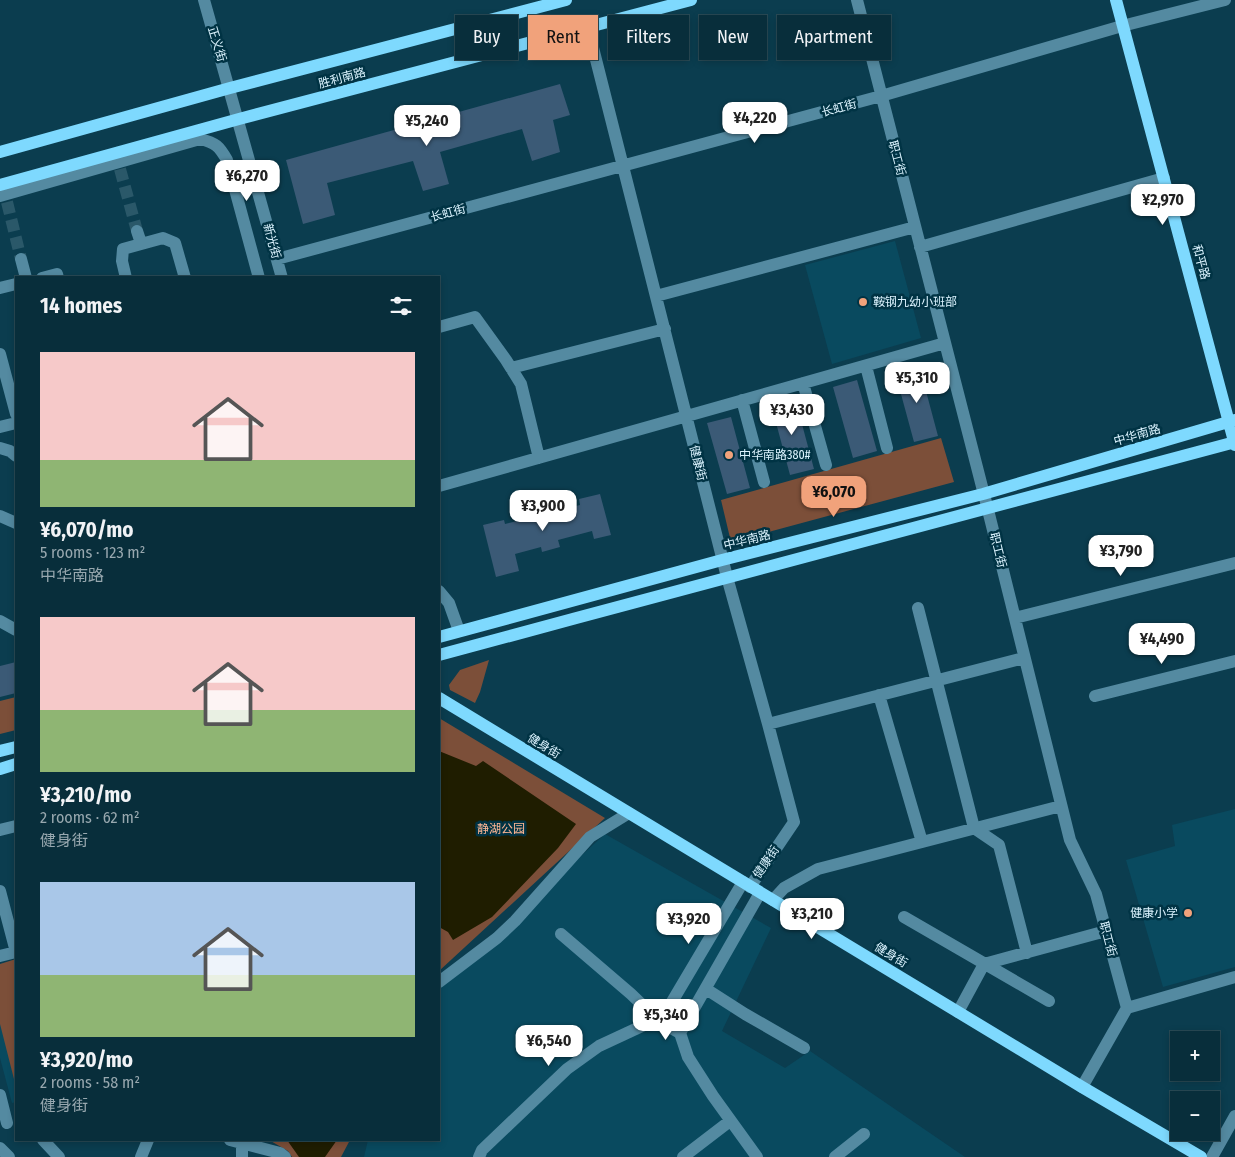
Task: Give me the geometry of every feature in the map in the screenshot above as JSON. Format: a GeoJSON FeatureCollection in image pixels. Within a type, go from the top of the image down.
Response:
{"type":"FeatureCollection","features":[{"type":"Feature","properties":{"kind":"main road","name":"胜利南路"},"geometry":{"type":"LineString","coordinates":[[0,152],[230,88],[566,0]]}},
{"type":"Feature","properties":{"kind":"main road","name":"胜利南路"},"geometry":{"type":"LineString","coordinates":[[598,25],[691,0]]}},
{"type":"Feature","properties":{"kind":"main road","name":"和平路"},"geometry":{"type":"LineString","coordinates":[[1116,0],[1232,421],[1235,443]]}},
{"type":"Feature","properties":{"kind":"main road","name":"胜利南路"},"geometry":{"type":"LineString","coordinates":[[3,193],[118,161],[239,119],[528,44]]}},
{"type":"Feature","properties":{"kind":"main road","name":"中华南路"},"geometry":{"type":"LineString","coordinates":[[440,636],[722,560],[983,494],[1232,421]]}},
{"type":"Feature","properties":{"kind":"main road"},"geometry":{"type":"LineString","coordinates":[[440,654],[1235,443]]}},
{"type":"Feature","properties":{"kind":"main road","name":"健身街"},"geometry":{"type":"LineString","coordinates":[[440,699],[1201,1157]]}},
{"type":"Feature","properties":{"kind":"main road"},"geometry":{"type":"LineString","coordinates":[[0,751],[15,747]]}},
{"type":"Feature","properties":{"kind":"main road"},"geometry":{"type":"LineString","coordinates":[[0,769],[15,764]]}},
{"type":"Feature","properties":{"kind":"street","name":"正义街"},"geometry":{"type":"LineString","coordinates":[[204,0],[230,88]]}},
{"type":"Feature","properties":{"kind":"street","name":"职工街"},"geometry":{"type":"LineString","coordinates":[[857,0],[988,510],[1070,840],[1096,894],[1127,1008]]}},
{"type":"Feature","properties":{"kind":"street","name":"长虹街"},"geometry":{"type":"LineString","coordinates":[[277,259],[881,96],[1122,26],[1225,0]]}},
{"type":"Feature","properties":{"kind":"street","name":"健康街"},"geometry":{"type":"LineString","coordinates":[[596,60],[726,577],[794,822],[751,887]]}},
{"type":"Feature","properties":{"kind":"street","name":"新光街"},"geometry":{"type":"LineString","coordinates":[[230,88],[281,276]]}},
{"type":"Feature","properties":{"kind":"street"},"geometry":{"type":"LineString","coordinates":[[118,161],[200,139],[214,142],[222,150],[227,160],[258,276]]}},
{"type":"Feature","properties":{"kind":"street"},"geometry":{"type":"LineString","coordinates":[[920,247],[1164,178]]}},
{"type":"Feature","properties":{"kind":"street"},"geometry":{"type":"LineString","coordinates":[[656,296],[915,227]]}},
{"type":"Feature","properties":{"kind":"street"},"geometry":{"type":"LineString","coordinates":[[126,276],[122,249],[139,237],[163,238],[174,243],[184,276]]}},
{"type":"Feature","properties":{"kind":"street"},"geometry":{"type":"LineString","coordinates":[[21,259],[25,276]]}},
{"type":"Feature","properties":{"kind":"street"},"geometry":{"type":"LineString","coordinates":[[0,288],[15,284]]}},
{"type":"Feature","properties":{"kind":"street"},"geometry":{"type":"LineString","coordinates":[[440,327],[475,317],[521,384],[539,458]]}},
{"type":"Feature","properties":{"kind":"street"},"geometry":{"type":"LineString","coordinates":[[511,368],[665,329]]}},
{"type":"Feature","properties":{"kind":"street"},"geometry":{"type":"LineString","coordinates":[[440,486],[945,343]]}},
{"type":"Feature","properties":{"kind":"street"},"geometry":{"type":"LineString","coordinates":[[0,354],[15,410]]}},
{"type":"Feature","properties":{"kind":"street"},"geometry":{"type":"LineString","coordinates":[[866,366],[888,448]]}},
{"type":"Feature","properties":{"kind":"street"},"geometry":{"type":"LineString","coordinates":[[804,383],[826,465]]}},
{"type":"Feature","properties":{"kind":"street"},"geometry":{"type":"LineString","coordinates":[[742,400],[764,482]]}},
{"type":"Feature","properties":{"kind":"street"},"geometry":{"type":"LineString","coordinates":[[0,427],[15,423]]}},
{"type":"Feature","properties":{"kind":"street"},"geometry":{"type":"LineString","coordinates":[[0,448],[10,451],[15,455]]}},
{"type":"Feature","properties":{"kind":"street"},"geometry":{"type":"LineString","coordinates":[[0,516],[15,523]]}},
{"type":"Feature","properties":{"kind":"street"},"geometry":{"type":"LineString","coordinates":[[1015,618],[1235,563]]}},
{"type":"Feature","properties":{"kind":"street"},"geometry":{"type":"LineString","coordinates":[[440,592],[449,603],[459,631]]}},
{"type":"Feature","properties":{"kind":"street"},"geometry":{"type":"LineString","coordinates":[[918,608],[974,828],[999,845],[1027,953]]}},
{"type":"Feature","properties":{"kind":"street"},"geometry":{"type":"LineString","coordinates":[[0,621],[15,629]]}},
{"type":"Feature","properties":{"kind":"street"},"geometry":{"type":"LineString","coordinates":[[768,724],[1024,658]]}},
{"type":"Feature","properties":{"kind":"street"},"geometry":{"type":"LineString","coordinates":[[1095,696],[1235,661]]}},
{"type":"Feature","properties":{"kind":"street"},"geometry":{"type":"LineString","coordinates":[[880,695],[922,842]]}},
{"type":"Feature","properties":{"kind":"street"},"geometry":{"type":"LineString","coordinates":[[773,900],[784,888],[818,869],[1061,806]]}},
{"type":"Feature","properties":{"kind":"street"},"geometry":{"type":"LineString","coordinates":[[440,981],[516,921],[590,837],[629,813]]}},
{"type":"Feature","properties":{"kind":"street"},"geometry":{"type":"LineString","coordinates":[[0,830],[15,826]]}},
{"type":"Feature","properties":{"kind":"street"},"geometry":{"type":"LineString","coordinates":[[680,1033],[706,989],[751,887]]}},
{"type":"Feature","properties":{"kind":"street"},"geometry":{"type":"LineString","coordinates":[[478,1155],[567,1069],[599,1046],[658,1020],[751,887]]}},
{"type":"Feature","properties":{"kind":"street"},"geometry":{"type":"LineString","coordinates":[[0,891],[15,948]]}},
{"type":"Feature","properties":{"kind":"street"},"geometry":{"type":"LineString","coordinates":[[904,917],[1049,1001]]}},
{"type":"Feature","properties":{"kind":"street"},"geometry":{"type":"LineString","coordinates":[[958,1012],[984,964],[1106,931]]}},
{"type":"Feature","properties":{"kind":"street"},"geometry":{"type":"LineString","coordinates":[[561,934],[658,1020],[680,1033],[688,1057],[730,1121],[757,1157]]}},
{"type":"Feature","properties":{"kind":"street"},"geometry":{"type":"LineString","coordinates":[[0,956],[15,952]]}},
{"type":"Feature","properties":{"kind":"street"},"geometry":{"type":"LineString","coordinates":[[1082,1087],[1127,1008],[1235,977]]}},
{"type":"Feature","properties":{"kind":"street"},"geometry":{"type":"LineString","coordinates":[[706,989],[804,1048]]}},
{"type":"Feature","properties":{"kind":"street"},"geometry":{"type":"LineString","coordinates":[[0,1095],[8,1124]]}},
{"type":"Feature","properties":{"kind":"street"},"geometry":{"type":"LineString","coordinates":[[1212,1157],[1235,1116]]}},
{"type":"Feature","properties":{"kind":"street"},"geometry":{"type":"LineString","coordinates":[[683,1157],[730,1121]]}},
{"type":"Feature","properties":{"kind":"street"},"geometry":{"type":"LineString","coordinates":[[835,1157],[864,1134]]}},
{"type":"Feature","properties":{"kind":"street"},"geometry":{"type":"LineString","coordinates":[[44,1141],[59,1157]]}},
{"type":"Feature","properties":{"kind":"street"},"geometry":{"type":"LineString","coordinates":[[141,1157],[148,1141]]}},
{"type":"Feature","properties":{"kind":"street"},"geometry":{"type":"LineString","coordinates":[[236,1142],[242,1157]]}},
{"type":"Feature","properties":{"kind":"street"},"geometry":{"type":"LineString","coordinates":[[236,1142],[280,1153],[285,1157]]}},
{"type":"Feature","properties":{"kind":"street"},"geometry":{"type":"LineString","coordinates":[[0,1148],[9,1157]]}},
{"type":"Feature","properties":{"kind":"shaded area","name":"鞍钢九幼小班部"},"geometry":{"type":"Polygon","coordinates":[[[895,241],[921,338],[832,364],[805,265],[895,241]]]}},
{"type":"Feature","properties":{"kind":"shaded area","name":"静湖公园"},"geometry":{"type":"Polygon","coordinates":[[[440,751],[476,766],[483,761],[576,824],[558,848],[492,917],[453,940],[448,932],[440,928],[440,751]]]}},
{"type":"Feature","properties":{"kind":"shaded area","name":"健康小学"},"geometry":{"type":"Polygon","coordinates":[[[1235,809],[1235,967],[1163,987],[1126,860],[1175,846],[1172,825],[1235,809]]]}},
{"type":"Feature","properties":{"kind":"shaded area"},"geometry":{"type":"Polygon","coordinates":[[[605,834],[771,928],[722,1031],[785,1068],[810,1051],[965,1157],[364,1157],[368,1141],[440,1141],[440,984],[605,834]]]}},
{"type":"Feature","properties":{"kind":"shaded area"},"geometry":{"type":"Polygon","coordinates":[[[15,959],[15,1102],[12,1103],[0,1058],[0,964],[15,959]]]}},
{"type":"Feature","properties":{"kind":"shaded area"},"geometry":{"type":"Polygon","coordinates":[[[288,1141],[336,1141],[325,1157],[299,1157],[288,1141]]]}},
{"type":"Feature","properties":{"kind":"green space"},"geometry":{"type":"Polygon","coordinates":[[[941,438],[954,482],[731,542],[721,500],[941,438]]]}},
{"type":"Feature","properties":{"kind":"green space"},"geometry":{"type":"Polygon","coordinates":[[[489,660],[475,703],[450,690],[449,685],[460,670],[489,660]]]}},
{"type":"Feature","properties":{"kind":"green space"},"geometry":{"type":"Polygon","coordinates":[[[15,697],[15,730],[0,734],[0,701],[15,697]]]}},
{"type":"Feature","properties":{"kind":"green space","name":"静湖公园"},"geometry":{"type":"Polygon","coordinates":[[[440,719],[605,818],[440,970],[440,719]]]}},
{"type":"Feature","properties":{"kind":"green space"},"geometry":{"type":"Polygon","coordinates":[[[15,959],[15,1083],[0,1024],[0,964],[15,959]]]}},
{"type":"Feature","properties":{"kind":"green space"},"geometry":{"type":"Polygon","coordinates":[[[271,1141],[349,1141],[341,1157],[292,1157],[288,1151],[271,1141]]]}},
{"type":"Feature","properties":{"kind":"building"},"geometry":{"type":"Polygon","coordinates":[[[560,84],[570,115],[553,120],[560,152],[532,161],[522,129],[440,152],[449,184],[423,191],[413,161],[327,183],[335,215],[303,224],[286,160],[560,84]]]}},
{"type":"Feature","properties":{"kind":"building"},"geometry":{"type":"Polygon","coordinates":[[[919,365],[938,436],[914,442],[895,372],[919,365]]]}},
{"type":"Feature","properties":{"kind":"building"},"geometry":{"type":"Polygon","coordinates":[[[857,380],[877,451],[853,458],[833,387],[857,380]]]}},
{"type":"Feature","properties":{"kind":"building"},"geometry":{"type":"Polygon","coordinates":[[[795,398],[814,469],[790,475],[771,404],[795,398]]]}},
{"type":"Feature","properties":{"kind":"building","name":"中华南路380#"},"geometry":{"type":"Polygon","coordinates":[[[731,417],[750,488],[727,494],[707,423],[731,417]]]}},
{"type":"Feature","properties":{"kind":"building"},"geometry":{"type":"Polygon","coordinates":[[[600,494],[611,535],[594,539],[592,531],[558,540],[560,547],[542,552],[541,547],[515,554],[519,571],[496,577],[483,525],[504,520],[505,524],[580,505],[579,499],[600,494]]]}},
{"type":"Feature","properties":{"kind":"building"},"geometry":{"type":"Polygon","coordinates":[[[15,662],[15,693],[0,697],[0,666],[15,662]]]}},
{"type":"Feature","properties":{"kind":"tunnel"},"geometry":{"type":"LineString","coordinates":[[120,169],[137,231]]}},
{"type":"Feature","properties":{"kind":"tunnel"},"geometry":{"type":"LineString","coordinates":[[7,202],[21,259]]}},
{"type":"Feature","properties":{"kind":"place","name":"鞍钢九幼小班部"},"geometry":{"type":"Point","coordinates":[863,302]}},
{"type":"Feature","properties":{"kind":"place","name":"中华南路380#"},"geometry":{"type":"Point","coordinates":[729,455]}},
{"type":"Feature","properties":{"kind":"place","name":"健康小学"},"geometry":{"type":"Point","coordinates":[1188,913]}}]}
